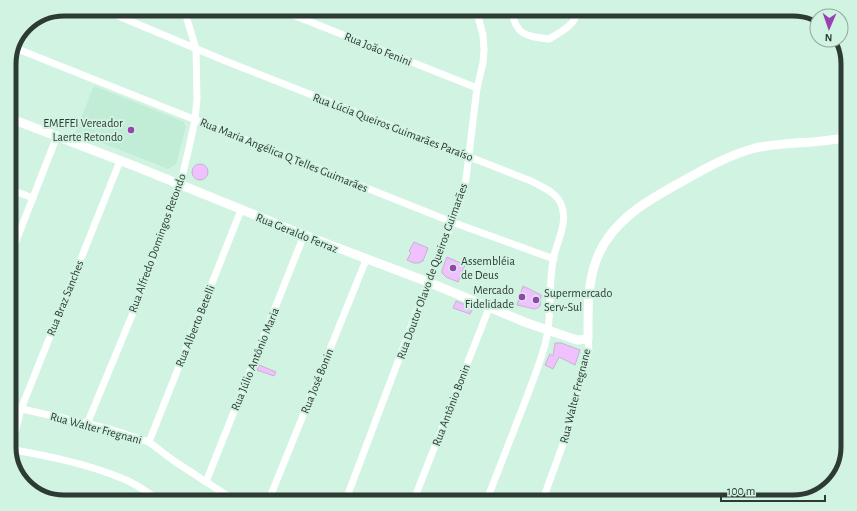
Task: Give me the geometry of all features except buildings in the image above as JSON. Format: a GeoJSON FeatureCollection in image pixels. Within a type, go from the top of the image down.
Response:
{"type":"FeatureCollection","features":[{"type":"Feature","properties":{"kind":"street","name":"Rua Lúcia Queiros Guimarães Paraíso"},"geometry":{"type":"LineString","coordinates":[[124,16],[196,49],[531,181],[548,190],[557,197],[562,205],[564,219],[554,259],[550,290],[548,330],[536,373],[489,495]]}},
{"type":"Feature","properties":{"kind":"street","name":"Rua Alfredo Domingos Retondo"},"geometry":{"type":"LineString","coordinates":[[87,424],[135,308],[180,185],[195,120],[197,98],[196,49],[186,16]]}},
{"type":"Feature","properties":{"kind":"street","name":"Rua João Fenini"},"geometry":{"type":"LineString","coordinates":[[296,16],[478,88]]}},
{"type":"Feature","properties":{"kind":"street"},"geometry":{"type":"LineString","coordinates":[[513,16],[514,23],[524,34],[549,39],[573,22],[576,16]]}},
{"type":"Feature","properties":{"kind":"street","name":"Rua Doutor Olavo de Queiros Guimarães"},"geometry":{"type":"LineString","coordinates":[[348,495],[452,222],[466,179],[478,88],[484,64],[484,50],[479,17]]}},
{"type":"Feature","properties":{"kind":"street","name":"Rua Maria Angélica Q Telles Guimarães"},"geometry":{"type":"LineString","coordinates":[[19,50],[452,222],[554,259]]}},
{"type":"Feature","properties":{"kind":"street","name":"Rua Geraldo Ferraz"},"geometry":{"type":"LineString","coordinates":[[16,121],[366,260],[428,282],[489,308],[577,340],[588,339]]}},
{"type":"Feature","properties":{"kind":"street"},"geometry":{"type":"LineString","coordinates":[[16,242],[57,136]]}},
{"type":"Feature","properties":{"kind":"street","name":"Rua Walter Fregnane"},"geometry":{"type":"LineString","coordinates":[[545,495],[563,444],[588,350],[590,286],[596,260],[611,233],[639,207],[655,196],[703,169],[734,155],[754,148],[777,144],[841,139]]}},
{"type":"Feature","properties":{"kind":"street","name":"Rua Braz Sanches"},"geometry":{"type":"LineString","coordinates":[[16,429],[21,409],[120,161]]}},
{"type":"Feature","properties":{"kind":"street"},"geometry":{"type":"LineString","coordinates":[[16,192],[33,198]]}},
{"type":"Feature","properties":{"kind":"street","name":"Rua Alberto Betelli"},"geometry":{"type":"LineString","coordinates":[[150,442],[241,210]]}},
{"type":"Feature","properties":{"kind":"street","name":"Rua Júlio Antônio Maria"},"geometry":{"type":"LineString","coordinates":[[206,482],[304,235]]}},
{"type":"Feature","properties":{"kind":"street","name":"Rua José Bonin"},"geometry":{"type":"LineString","coordinates":[[271,495],[366,260]]}},
{"type":"Feature","properties":{"kind":"street","name":"Rua Antônio Bonin"},"geometry":{"type":"LineString","coordinates":[[416,495],[489,308]]}},
{"type":"Feature","properties":{"kind":"street","name":"Rua Walter Fregnani"},"geometry":{"type":"LineString","coordinates":[[16,408],[87,424],[150,442],[174,461],[226,495]]}},
{"type":"Feature","properties":{"kind":"street"},"geometry":{"type":"LineString","coordinates":[[16,450],[80,464],[127,480],[152,495]]}},
{"type":"Feature","properties":{"kind":"shaded area","name":"EMEFEI Vereador Laerte Retondo"},"geometry":{"type":"Polygon","coordinates":[[[94,86],[184,122],[186,127],[176,164],[168,169],[75,132],[94,86]]]}},
{"type":"Feature","properties":{"kind":"place","name":"EMEFEI Vereador Laerte Retondo"},"geometry":{"type":"Point","coordinates":[131,130]}},
{"type":"Feature","properties":{"kind":"place","name":"Assembléia de Deus"},"geometry":{"type":"Point","coordinates":[453,268]}},
{"type":"Feature","properties":{"kind":"place","name":"Mercado Fidelidade"},"geometry":{"type":"Point","coordinates":[522,297]}},
{"type":"Feature","properties":{"kind":"place","name":"Supermercado Serv-Sul"},"geometry":{"type":"Point","coordinates":[536,300]}}]}
